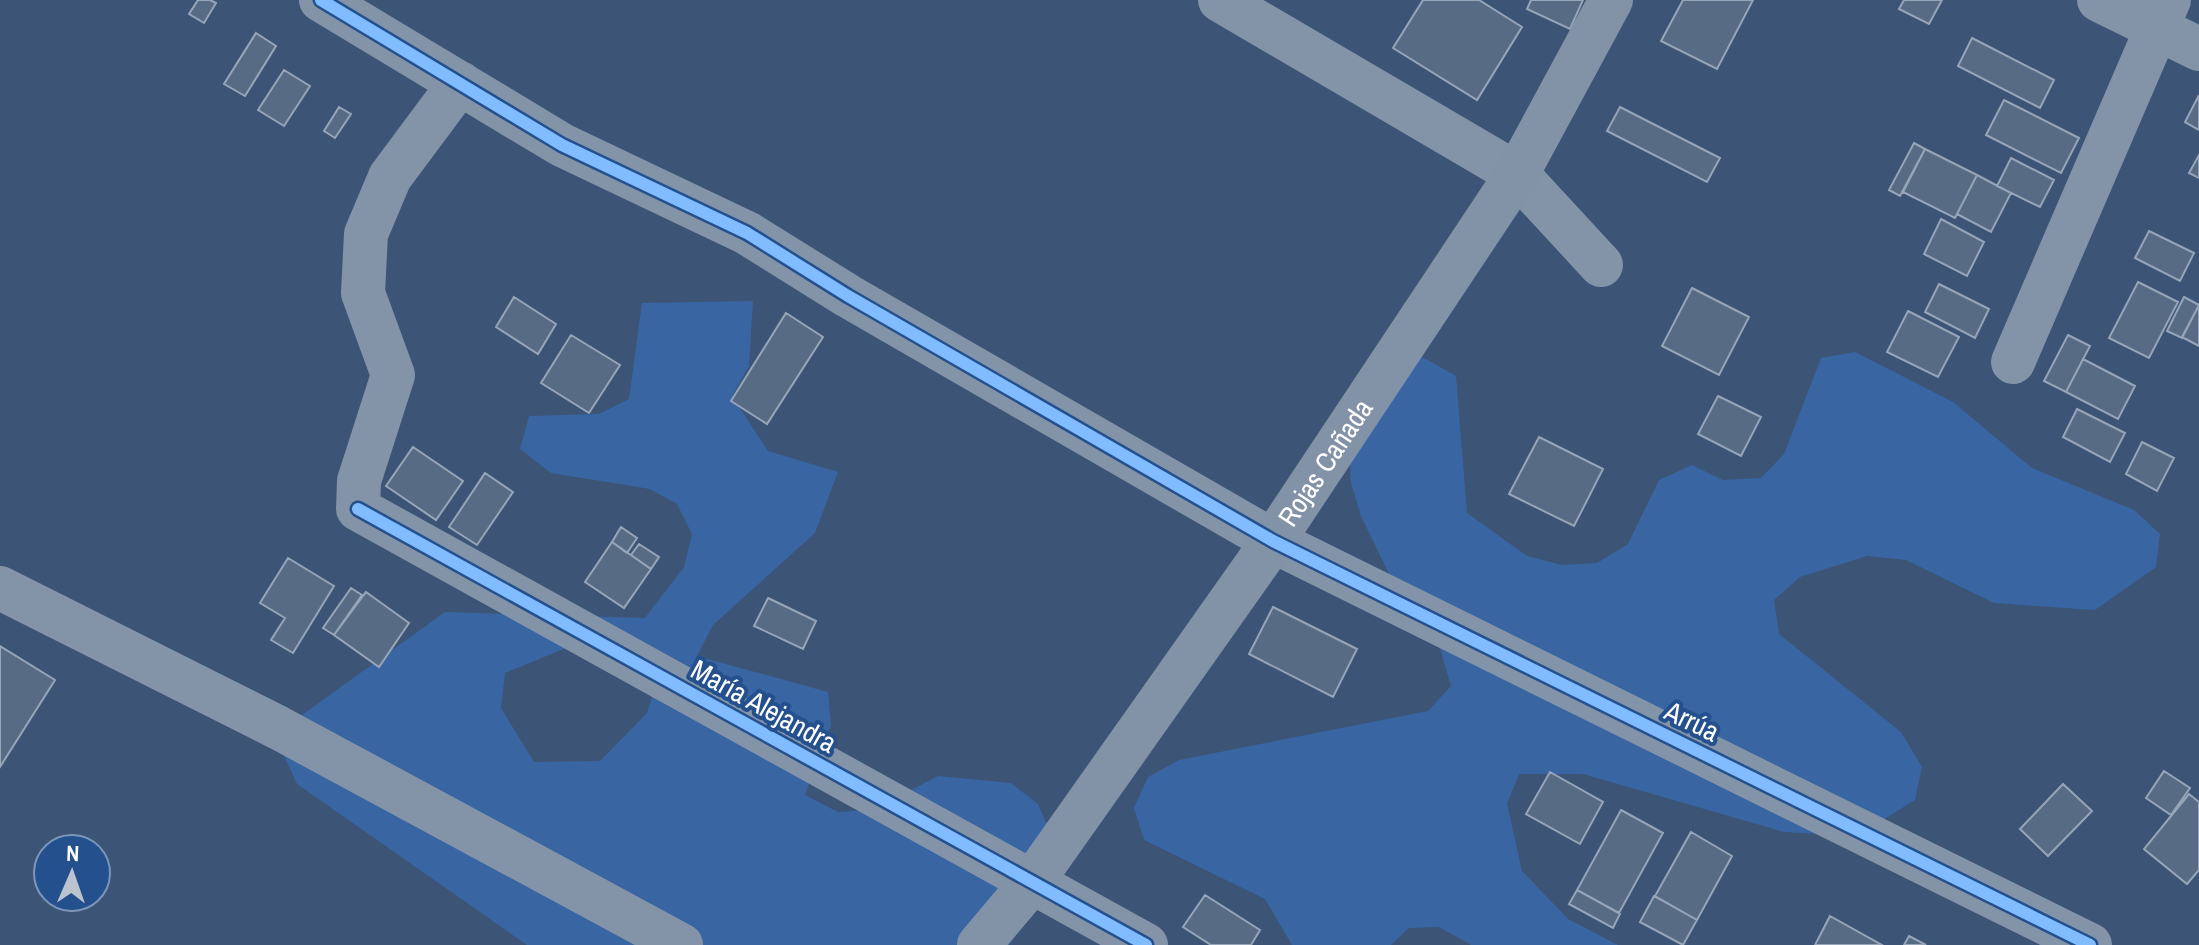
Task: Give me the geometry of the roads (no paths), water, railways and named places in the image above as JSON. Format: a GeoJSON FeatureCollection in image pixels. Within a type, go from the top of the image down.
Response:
{"type":"FeatureCollection","features":[{"type":"Feature","properties":{"kind":"main road","name":"Rojas Cañada"},"geometry":{"type":"LineString","coordinates":[[979,945],[1032,882],[1273,541],[1517,174],[1611,0]]}},
{"type":"Feature","properties":{"kind":"street","name":"Arrúa"},"geometry":{"type":"LineString","coordinates":[[321,0],[562,145],[747,233],[848,296],[1273,541],[2090,945]]}},
{"type":"Feature","properties":{"kind":"street"},"geometry":{"type":"LineString","coordinates":[[1220,0],[1517,174],[1601,265]]}},
{"type":"Feature","properties":{"kind":"street"},"geometry":{"type":"LineString","coordinates":[[2099,0],[2163,14],[2199,49]]}},
{"type":"Feature","properties":{"kind":"street"},"geometry":{"type":"LineString","coordinates":[[2013,362],[2163,14]]}},
{"type":"Feature","properties":{"kind":"street","name":"María Alejandra"},"geometry":{"type":"LineString","coordinates":[[460,83],[390,177],[366,234],[363,293],[393,375],[359,481],[358,509],[1146,945]]}},
{"type":"Feature","properties":{"kind":"street"},"geometry":{"type":"LineString","coordinates":[[0,588],[279,728],[681,945]]}}]}
